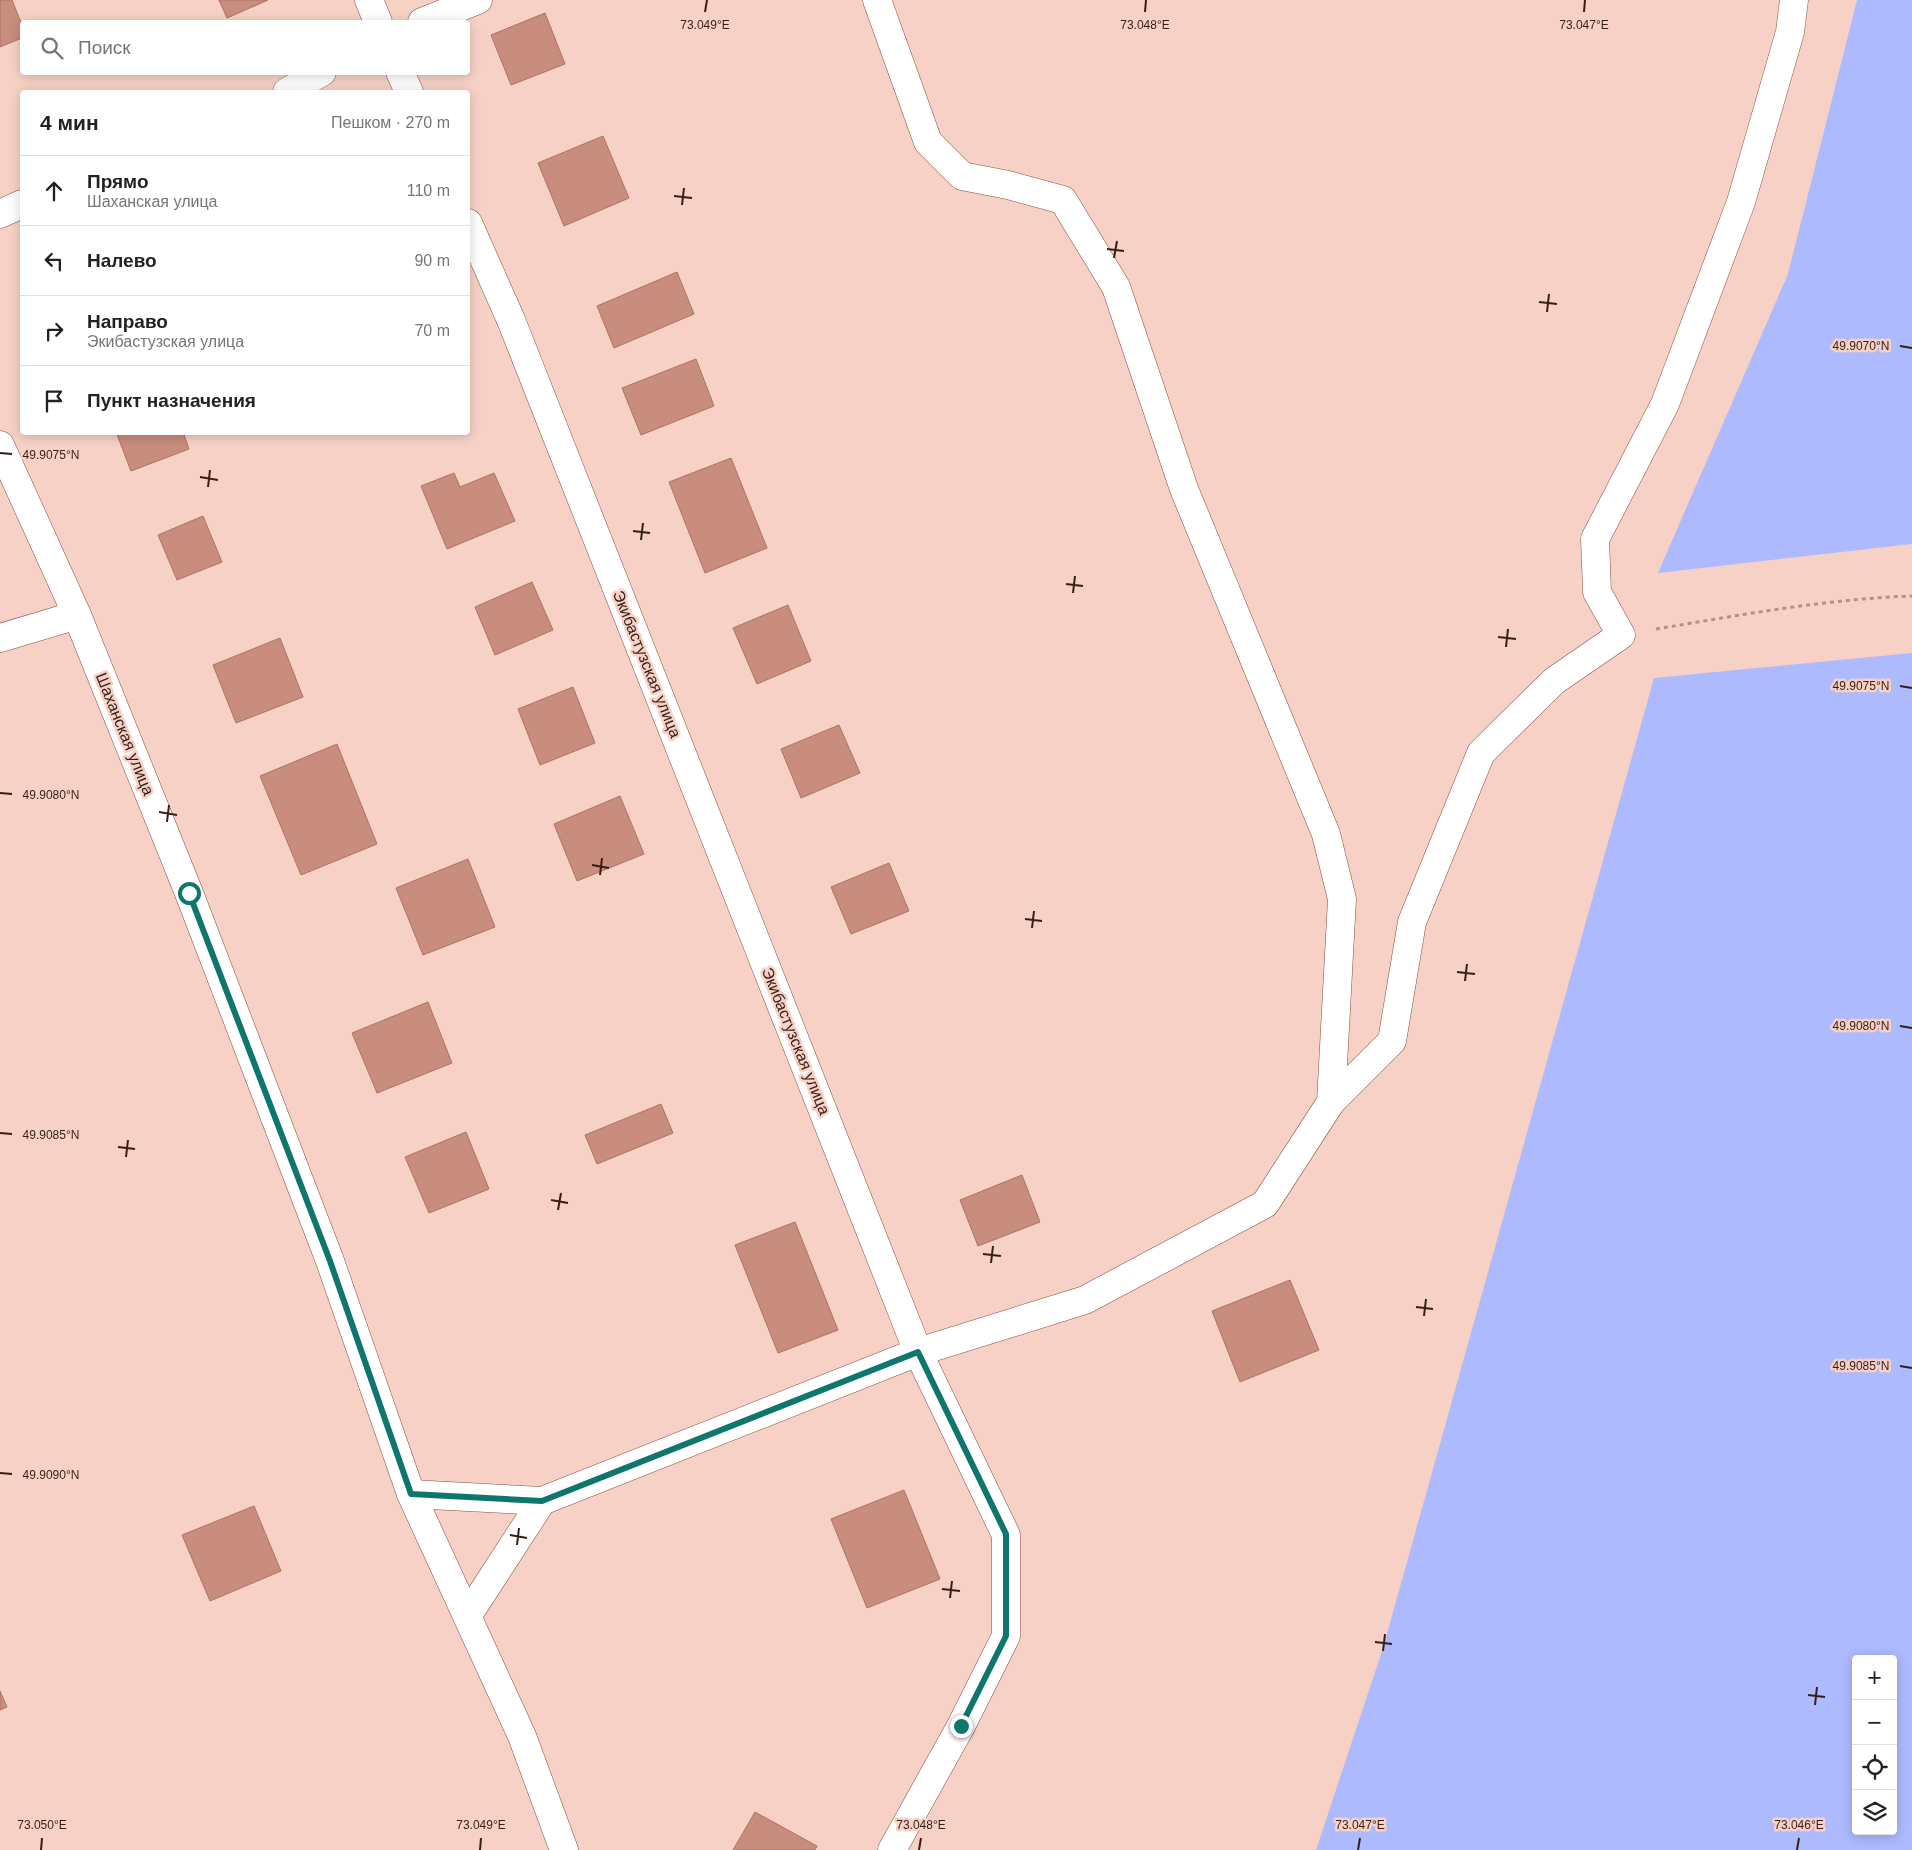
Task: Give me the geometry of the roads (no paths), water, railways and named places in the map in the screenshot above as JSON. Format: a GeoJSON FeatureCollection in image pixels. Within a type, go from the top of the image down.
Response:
{"type":"FeatureCollection","features":[{"type":"Feature","properties":{"kind":"street"},"geometry":{"type":"LineString","coordinates":[[369,0],[377,20]]}},
{"type":"Feature","properties":{"kind":"street"},"geometry":{"type":"LineString","coordinates":[[427,20],[478,0]]}},
{"type":"Feature","properties":{"kind":"street"},"geometry":{"type":"LineString","coordinates":[[877,0],[928,142],[962,176],[1008,185],[1063,200],[1116,287],[1184,489],[1326,834],[1342,899],[1331,1102]]}},
{"type":"Feature","properties":{"kind":"street"},"geometry":{"type":"LineString","coordinates":[[411,1494],[542,1501],[918,1352],[1085,1300],[1265,1204],[1331,1102],[1392,1041],[1412,922],[1481,753],[1554,681],[1621,635],[1597,592],[1595,539],[1665,404],[1742,202],[1790,32],[1794,0]]}},
{"type":"Feature","properties":{"kind":"street"},"geometry":{"type":"LineString","coordinates":[[290,90],[317,75]]}},
{"type":"Feature","properties":{"kind":"street"},"geometry":{"type":"LineString","coordinates":[[401,75],[408,90]]}},
{"type":"Feature","properties":{"kind":"street"},"geometry":{"type":"LineString","coordinates":[[0,214],[20,205]]}},
{"type":"Feature","properties":{"kind":"street","name":"Экибастузская улица"},"geometry":{"type":"LineString","coordinates":[[470,228],[511,320],[918,1352],[1006,1534],[1006,1636],[961,1726],[892,1850]]}},
{"type":"Feature","properties":{"kind":"street","name":"Шаханская улица"},"geometry":{"type":"LineString","coordinates":[[0,444],[77,615],[192,902],[327,1252],[411,1494],[522,1736],[564,1850]]}},
{"type":"Feature","properties":{"kind":"street"},"geometry":{"type":"LineString","coordinates":[[0,638],[77,615]]}},
{"type":"Feature","properties":{"kind":"street"},"geometry":{"type":"LineString","coordinates":[[468,1615],[542,1501]]}}]}
